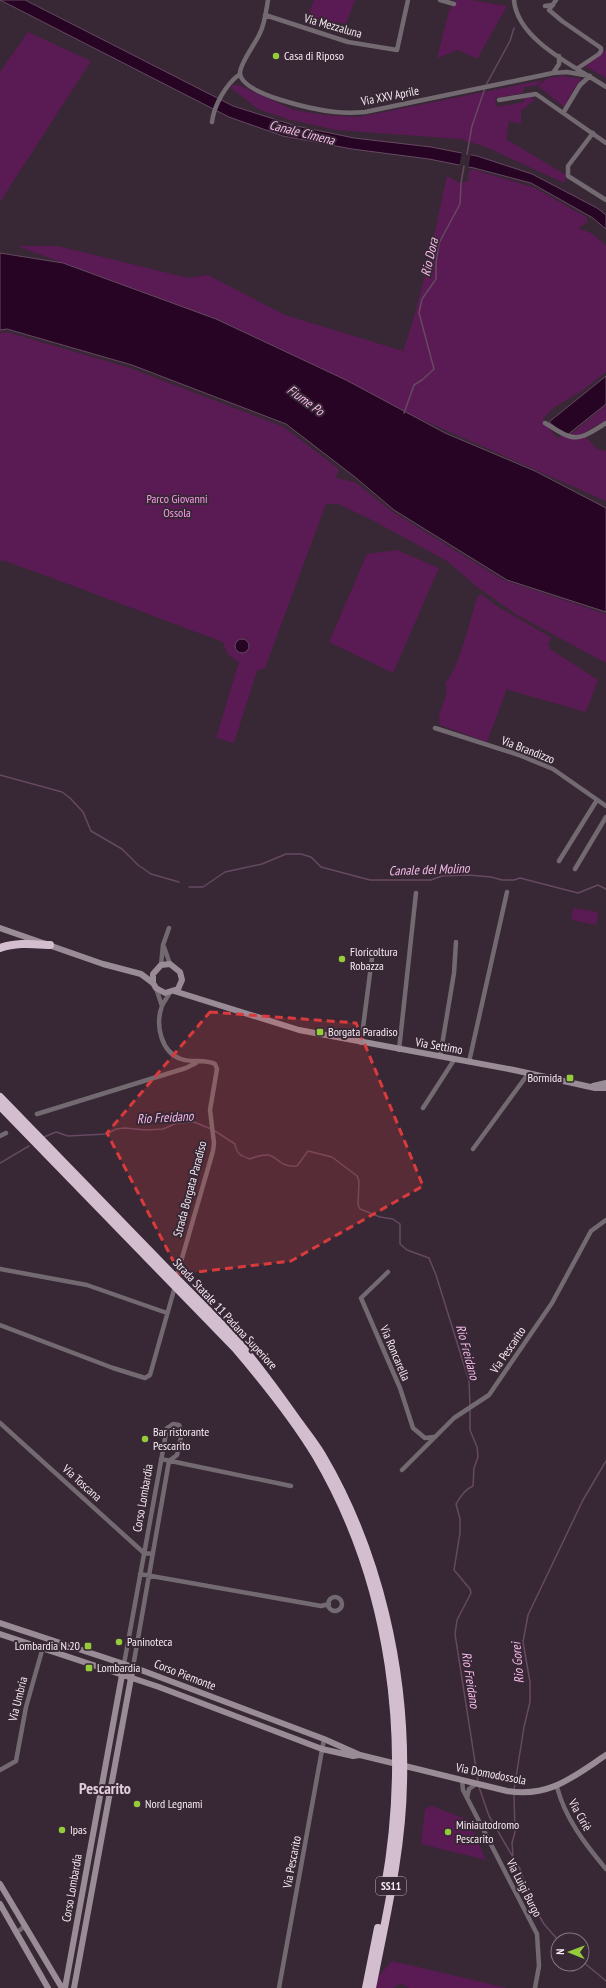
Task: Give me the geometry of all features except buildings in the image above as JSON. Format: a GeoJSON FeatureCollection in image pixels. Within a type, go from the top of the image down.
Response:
{"type":"FeatureCollection","features":[{"type":"Feature","properties":{"kind":"highway"},"geometry":{"type":"LineString","coordinates":[[0,948],[25,943],[50,945]]}},
{"type":"Feature","properties":{"kind":"highway","name":"Strada Statale 11 Padana Superiore"},"geometry":{"type":"LineString","coordinates":[[0,1096],[239,1343],[271,1382],[322,1454],[341,1490],[362,1539],[378,1587],[394,1656],[399,1693],[400,1783],[396,1862],[372,1988]]}},
{"type":"Feature","properties":{"kind":"highway","name":"Strada Statale 11 Padana Superiore"},"geometry":{"type":"LineString","coordinates":[[0,1106],[234,1348],[267,1385],[316,1456],[336,1495],[356,1542],[372,1590],[385,1642],[400,1746]]}},
{"type":"Feature","properties":{"kind":"highway","name":"Strada Statale 11 Padana Superiore"},"geometry":{"type":"LineString","coordinates":[[366,1988],[390,1861],[400,1783]]}},
{"type":"Feature","properties":{"kind":"street"},"geometry":{"type":"LineString","coordinates":[[212,122],[214,112],[223,94],[234,78],[240,74],[241,68],[261,32],[268,0]]}},
{"type":"Feature","properties":{"kind":"street","name":"Via Mezzaluna"},"geometry":{"type":"LineString","coordinates":[[265,16],[348,42],[397,50],[408,0]]}},
{"type":"Feature","properties":{"kind":"street"},"geometry":{"type":"LineString","coordinates":[[440,0],[454,4]]}},
{"type":"Feature","properties":{"kind":"street","name":"Via XXV Aprile"},"geometry":{"type":"LineString","coordinates":[[514,0],[520,20],[534,38],[606,87]]}},
{"type":"Feature","properties":{"kind":"street"},"geometry":{"type":"LineString","coordinates":[[516,10],[517,0]]}},
{"type":"Feature","properties":{"kind":"street"},"geometry":{"type":"LineString","coordinates":[[556,0],[549,10],[562,21],[601,48],[599,54],[578,68]]}},
{"type":"Feature","properties":{"kind":"street"},"geometry":{"type":"LineString","coordinates":[[545,6],[552,5]]}},
{"type":"Feature","properties":{"kind":"street"},"geometry":{"type":"LineString","coordinates":[[553,73],[559,64],[559,56]]}},
{"type":"Feature","properties":{"kind":"street","name":"Via XXV Aprile"},"geometry":{"type":"LineString","coordinates":[[240,74],[247,85],[279,99],[314,109],[349,113],[373,111],[553,73],[567,72],[590,76]]}},
{"type":"Feature","properties":{"kind":"street"},"geometry":{"type":"LineString","coordinates":[[565,110],[580,85],[590,76]]}},
{"type":"Feature","properties":{"kind":"street"},"geometry":{"type":"LineString","coordinates":[[499,100],[536,94],[606,142]]}},
{"type":"Feature","properties":{"kind":"street"},"geometry":{"type":"LineString","coordinates":[[593,133],[568,166],[568,176],[606,200]]}},
{"type":"Feature","properties":{"kind":"street"},"geometry":{"type":"LineString","coordinates":[[545,423],[564,436],[577,438],[606,423]]}},
{"type":"Feature","properties":{"kind":"street","name":"Via Brandizzo"},"geometry":{"type":"LineString","coordinates":[[435,728],[519,755],[553,769],[606,806]]}},
{"type":"Feature","properties":{"kind":"street"},"geometry":{"type":"LineString","coordinates":[[559,861],[597,800]]}},
{"type":"Feature","properties":{"kind":"street"},"geometry":{"type":"LineString","coordinates":[[575,869],[606,817]]}},
{"type":"Feature","properties":{"kind":"street"},"geometry":{"type":"LineString","coordinates":[[469,1062],[507,892]]}},
{"type":"Feature","properties":{"kind":"street"},"geometry":{"type":"LineString","coordinates":[[399,1050],[416,893]]}},
{"type":"Feature","properties":{"kind":"street"},"geometry":{"type":"LineString","coordinates":[[0,928],[103,964],[141,974],[165,993],[172,992]]}},
{"type":"Feature","properties":{"kind":"street"},"geometry":{"type":"LineString","coordinates":[[161,965],[163,946],[169,928]]}},
{"type":"Feature","properties":{"kind":"street"},"geometry":{"type":"LineString","coordinates":[[440,1057],[454,973],[456,942]]}},
{"type":"Feature","properties":{"kind":"street"},"geometry":{"type":"LineString","coordinates":[[163,946],[170,964],[180,972],[180,984],[191,996]]}},
{"type":"Feature","properties":{"kind":"street"},"geometry":{"type":"LineString","coordinates":[[361,1043],[372,958]]}},
{"type":"Feature","properties":{"kind":"street"},"geometry":{"type":"LineString","coordinates":[[141,974],[155,970],[161,965],[170,964]]}},
{"type":"Feature","properties":{"kind":"street"},"geometry":{"type":"LineString","coordinates":[[155,970],[153,974],[155,986],[162,1006]]}},
{"type":"Feature","properties":{"kind":"street"},"geometry":{"type":"LineString","coordinates":[[162,1006],[180,984]]}},
{"type":"Feature","properties":{"kind":"street","name":"Via Settimo"},"geometry":{"type":"LineString","coordinates":[[172,992],[191,996],[207,1003],[299,1030],[601,1089],[606,1088]]}},
{"type":"Feature","properties":{"kind":"street","name":"Strada Borgata Paradiso"},"geometry":{"type":"LineString","coordinates":[[162,1006],[160,1032],[164,1044],[171,1053],[182,1060],[196,1063],[210,1062],[215,1064],[217,1069],[210,1110],[213,1134],[213,1151],[178,1272]]}},
{"type":"Feature","properties":{"kind":"street"},"geometry":{"type":"LineString","coordinates":[[182,1060],[185,1063],[182,1069]]}},
{"type":"Feature","properties":{"kind":"street"},"geometry":{"type":"LineString","coordinates":[[423,1108],[454,1060]]}},
{"type":"Feature","properties":{"kind":"street"},"geometry":{"type":"LineString","coordinates":[[37,1114],[182,1069],[196,1063]]}},
{"type":"Feature","properties":{"kind":"street"},"geometry":{"type":"LineString","coordinates":[[473,1150],[528,1074]]}},
{"type":"Feature","properties":{"kind":"street","name":"Via Settimo"},"geometry":{"type":"LineString","coordinates":[[591,1086],[606,1082]]}},
{"type":"Feature","properties":{"kind":"street"},"geometry":{"type":"LineString","coordinates":[[0,1136],[6,1133]]}},
{"type":"Feature","properties":{"kind":"street","name":"Via Pescarito"},"geometry":{"type":"LineString","coordinates":[[402,1470],[454,1418],[489,1395],[552,1303],[591,1231],[606,1220]]}},
{"type":"Feature","properties":{"kind":"street"},"geometry":{"type":"LineString","coordinates":[[0,1269],[87,1285],[167,1313]]}},
{"type":"Feature","properties":{"kind":"street","name":"Via Roncarella"},"geometry":{"type":"LineString","coordinates":[[388,1272],[361,1298],[400,1388],[413,1428],[425,1438],[434,1438]]}},
{"type":"Feature","properties":{"kind":"street"},"geometry":{"type":"LineString","coordinates":[[0,1325],[113,1368],[145,1378],[150,1375],[174,1290]]}},
{"type":"Feature","properties":{"kind":"street","name":"Via Toscana"},"geometry":{"type":"LineString","coordinates":[[0,1423],[144,1553]]}},
{"type":"Feature","properties":{"kind":"street","name":"Corso Lombardia"},"geometry":{"type":"LineString","coordinates":[[65,1988],[167,1428],[173,1424],[179,1425],[182,1432],[177,1455],[169,1461],[74,1988]]}},
{"type":"Feature","properties":{"kind":"street"},"geometry":{"type":"LineString","coordinates":[[161,1459],[291,1486]]}},
{"type":"Feature","properties":{"kind":"street"},"geometry":{"type":"LineString","coordinates":[[144,1553],[153,1554]]}},
{"type":"Feature","properties":{"kind":"street"},"geometry":{"type":"LineString","coordinates":[[140,1574],[322,1606],[328,1604]]}},
{"type":"Feature","properties":{"kind":"street","name":"Corso Piemonte"},"geometry":{"type":"LineString","coordinates":[[0,1623],[133,1667],[324,1739],[360,1755],[387,1762]]}},
{"type":"Feature","properties":{"kind":"street"},"geometry":{"type":"LineString","coordinates":[[29,1643],[32,1633]]}},
{"type":"Feature","properties":{"kind":"street","name":"Corso Piemonte"},"geometry":{"type":"LineString","coordinates":[[0,1634],[43,1647],[122,1675],[322,1749],[353,1756],[360,1755]]}},
{"type":"Feature","properties":{"kind":"street","name":"Via Umbria"},"geometry":{"type":"LineString","coordinates":[[0,1770],[16,1761],[26,1707],[43,1647]]}},
{"type":"Feature","properties":{"kind":"street"},"geometry":{"type":"LineString","coordinates":[[212,1708],[215,1698]]}},
{"type":"Feature","properties":{"kind":"street","name":"Via Pescarito"},"geometry":{"type":"LineString","coordinates":[[279,1988],[324,1739]]}},
{"type":"Feature","properties":{"kind":"street","name":"Via Domodossola"},"geometry":{"type":"LineString","coordinates":[[387,1762],[510,1792],[531,1793],[557,1787],[606,1755]]}},
{"type":"Feature","properties":{"kind":"street","name":"Via Luigi Burgo"},"geometry":{"type":"LineString","coordinates":[[462,1780],[462,1787],[467,1798],[537,1934],[539,1966],[535,1988]]}},
{"type":"Feature","properties":{"kind":"street"},"geometry":{"type":"LineString","coordinates":[[467,1798],[469,1789],[478,1784]]}},
{"type":"Feature","properties":{"kind":"street","name":"Via Ciriè"},"geometry":{"type":"LineString","coordinates":[[557,1787],[564,1809],[574,1826],[589,1849],[606,1869]]}},
{"type":"Feature","properties":{"kind":"street"},"geometry":{"type":"LineString","coordinates":[[100,1800],[108,1801]]}},
{"type":"Feature","properties":{"kind":"street"},"geometry":{"type":"LineString","coordinates":[[0,1884],[62,1988]]}},
{"type":"Feature","properties":{"kind":"street"},"geometry":{"type":"LineString","coordinates":[[0,1904],[48,1988]]}},
{"type":"Feature","properties":{"kind":"street"},"geometry":{"type":"LineString","coordinates":[[16,1933],[25,1926]]}},
{"type":"Feature","properties":{"kind":"street"},"geometry":{"type":"LineString","coordinates":[[74,1940],[82,1942]]}},
{"type":"Feature","properties":{"kind":"highlighted area"},"geometry":{"type":"Polygon","coordinates":[[[210,1012],[356,1023],[423,1186],[291,1261],[180,1274],[107,1133],[210,1012]]]}},
{"type":"Feature","properties":{"kind":"green space"},"geometry":{"type":"Polygon","coordinates":[[[314,0],[355,0],[346,24],[337,22],[333,31],[306,21],[314,0]]]}},
{"type":"Feature","properties":{"kind":"green space"},"geometry":{"type":"Polygon","coordinates":[[[456,0],[472,0],[507,6],[477,59],[458,50],[437,58],[449,11],[456,0]]]}},
{"type":"Feature","properties":{"kind":"green space"},"geometry":{"type":"Polygon","coordinates":[[[28,32],[91,61],[0,202],[0,72],[28,32]]]}},
{"type":"Feature","properties":{"kind":"green space"},"geometry":{"type":"Polygon","coordinates":[[[603,50],[606,51],[606,78],[585,66],[596,58],[603,50]]]}},
{"type":"Feature","properties":{"kind":"green space"},"geometry":{"type":"Polygon","coordinates":[[[562,76],[582,79],[576,85],[564,107],[538,86],[548,78],[562,76]]]}},
{"type":"Feature","properties":{"kind":"green space"},"geometry":{"type":"Polygon","coordinates":[[[543,80],[536,86],[524,87],[523,93],[495,98],[497,107],[524,102],[524,97],[532,97],[534,100],[521,111],[521,124],[509,121],[506,139],[566,175],[564,183],[486,147],[460,139],[336,130],[287,119],[258,109],[230,87],[233,85],[238,85],[294,110],[324,115],[359,117],[543,80]]]}},
{"type":"Feature","properties":{"kind":"green space"},"geometry":{"type":"Polygon","coordinates":[[[472,169],[535,188],[586,217],[588,222],[578,228],[591,233],[606,245],[606,372],[582,391],[553,408],[543,419],[556,437],[560,438],[562,432],[569,436],[606,405],[606,420],[578,436],[586,437],[597,449],[606,451],[606,501],[407,413],[346,380],[216,319],[17,246],[58,246],[188,278],[208,275],[285,315],[403,351],[422,286],[447,176],[459,183],[468,181],[469,171],[472,169]]]}},
{"type":"Feature","properties":{"kind":"green space","name":"Parco Giovanni Ossola"},"geometry":{"type":"Polygon","coordinates":[[[7,332],[130,368],[284,427],[339,469],[336,478],[355,482],[393,512],[503,580],[606,614],[606,663],[517,615],[477,587],[447,561],[374,521],[338,504],[326,504],[265,668],[257,671],[234,743],[216,738],[239,662],[228,654],[223,642],[30,570],[2,560],[0,562],[0,333],[7,332]]]}},
{"type":"Feature","properties":{"kind":"green space"},"geometry":{"type":"Polygon","coordinates":[[[397,550],[439,568],[393,673],[329,642],[367,554],[397,550]]]}},
{"type":"Feature","properties":{"kind":"green space"},"geometry":{"type":"Polygon","coordinates":[[[481,594],[495,605],[552,638],[548,644],[550,649],[598,680],[586,712],[508,690],[508,686],[487,742],[440,725],[439,720],[446,694],[445,683],[450,678],[459,657],[477,597],[481,594]]]}},
{"type":"Feature","properties":{"kind":"green space"},"geometry":{"type":"Polygon","coordinates":[[[573,908],[598,912],[596,925],[571,920],[573,908]]]}},
{"type":"Feature","properties":{"kind":"green space","name":"Miniautodromo Pescarito"},"geometry":{"type":"Polygon","coordinates":[[[432,1806],[468,1820],[486,1860],[421,1844],[425,1809],[432,1806]]]}},
{"type":"Feature","properties":{"kind":"green space"},"geometry":{"type":"Polygon","coordinates":[[[392,1961],[507,1988],[409,1988],[402,1984],[397,1985],[394,1988],[376,1988],[378,1977],[392,1961]]]}},
{"type":"Feature","properties":{"kind":"water","name":"Canale Cimena"},"geometry":{"type":"Polygon","coordinates":[[[0,0],[25,0],[233,106],[296,126],[354,138],[431,147],[477,156],[532,174],[597,208],[606,215],[606,229],[593,218],[531,183],[474,168],[429,159],[352,149],[283,136],[229,117],[0,0]]]}},
{"type":"Feature","properties":{"kind":"water","name":"Fiume Po"},"geometry":{"type":"Polygon","coordinates":[[[0,253],[63,263],[216,319],[346,380],[445,433],[535,471],[606,508],[606,612],[507,580],[394,510],[355,477],[286,424],[132,365],[7,329],[0,330],[0,253]]]}},
{"type":"Feature","properties":{"kind":"water"},"geometry":{"type":"Polygon","coordinates":[[[606,376],[606,404],[566,436],[549,422],[606,376]]]}},
{"type":"Feature","properties":{"kind":"water"},"geometry":{"type":"Polygon","coordinates":[[[242,639],[247,641],[249,646],[247,651],[242,653],[237,651],[235,646],[237,641],[242,639]]]}},
{"type":"Feature","properties":{"kind":"pier"},"geometry":{"type":"Polygon","coordinates":[[[462,151],[471,153],[468,169],[459,167],[462,151]]]}},
{"type":"Feature","properties":{"kind":"waterway","name":"Rio Dora"},"geometry":{"type":"LineString","coordinates":[[486,85],[510,41],[514,28]]}},
{"type":"Feature","properties":{"kind":"waterway","name":"Rio Dora"},"geometry":{"type":"LineString","coordinates":[[467,154],[472,126],[485,88]]}},
{"type":"Feature","properties":{"kind":"waterway","name":"Rio Dora"},"geometry":{"type":"LineString","coordinates":[[404,413],[414,385],[434,369],[419,313],[422,299],[436,279],[436,263],[439,243],[460,204],[461,183],[464,166]]}},
{"type":"Feature","properties":{"kind":"waterway","name":"Canale del Molino"},"geometry":{"type":"LineString","coordinates":[[0,775],[62,792],[83,812],[91,831],[122,849],[138,865],[151,874],[179,882]]}},
{"type":"Feature","properties":{"kind":"waterway","name":"Canale del Molino"},"geometry":{"type":"LineString","coordinates":[[189,887],[203,887],[225,872],[262,864],[286,854],[301,854],[311,857],[321,867],[370,880],[431,880],[442,876],[468,875],[491,877],[502,880],[514,880],[520,878],[578,893],[598,885],[606,889]]}},
{"type":"Feature","properties":{"kind":"waterway","name":"Rio Freidano"},"geometry":{"type":"LineString","coordinates":[[44,1137],[56,1132],[68,1136],[107,1134],[116,1129],[125,1128],[146,1130],[163,1129],[177,1123],[194,1122],[211,1129]]}},
{"type":"Feature","properties":{"kind":"waterway","name":"Rio Freidano"},"geometry":{"type":"LineString","coordinates":[[215,1131],[235,1144],[240,1154],[250,1159],[266,1155],[271,1156],[283,1164],[297,1166],[308,1151],[332,1157],[357,1176],[359,1181],[358,1205],[360,1209],[380,1217],[393,1219],[400,1224],[400,1244],[407,1250],[429,1258],[436,1275],[469,1381],[470,1406]]}},
{"type":"Feature","properties":{"kind":"waterway","name":"Rio Freidano"},"geometry":{"type":"LineString","coordinates":[[0,1163],[29,1146]]}},
{"type":"Feature","properties":{"kind":"waterway","name":"Rio Freidano"},"geometry":{"type":"LineString","coordinates":[[470,1410],[470,1430],[477,1447],[478,1457],[474,1468],[473,1486],[465,1491],[456,1504],[460,1519],[460,1533],[454,1570],[470,1589],[471,1593],[457,1620],[455,1634],[478,1781]]}},
{"type":"Feature","properties":{"kind":"waterway","name":"Rio Gorei"},"geometry":{"type":"LineString","coordinates":[[514,1790],[524,1727],[530,1702],[530,1682],[523,1642],[528,1615],[583,1500],[606,1461]]}},
{"type":"Feature","properties":{"kind":"waterway","name":"Rio Freidano"},"geometry":{"type":"LineString","coordinates":[[479,1787],[489,1816],[520,1869],[530,1900],[544,1924],[551,1932]]}},
{"type":"Feature","properties":{"kind":"waterway","name":"Rio Gorei"},"geometry":{"type":"LineString","coordinates":[[513,1855],[512,1843],[515,1832],[514,1794]]}},
{"type":"Feature","properties":{"kind":"waterway","name":"Rio Freidano"},"geometry":{"type":"LineString","coordinates":[[590,1968],[606,1981]]}},
{"type":"Feature","properties":{"kind":"place","name":"Casa di Riposo"},"geometry":{"type":"Point","coordinates":[276,56]}},
{"type":"Feature","properties":{"kind":"place","name":"Floricoltura Robazza"},"geometry":{"type":"Point","coordinates":[342,959]}},
{"type":"Feature","properties":{"kind":"place","name":"Borgata Paradiso"},"geometry":{"type":"Point","coordinates":[320,1032]}},
{"type":"Feature","properties":{"kind":"place","name":"Bormida"},"geometry":{"type":"Point","coordinates":[570,1078]}},
{"type":"Feature","properties":{"kind":"place","name":"Bar ristorante Pescarito"},"geometry":{"type":"Point","coordinates":[145,1439]}},
{"type":"Feature","properties":{"kind":"place","name":"Paninoteca"},"geometry":{"type":"Point","coordinates":[119,1642]}},
{"type":"Feature","properties":{"kind":"place","name":"Lombardia N.20"},"geometry":{"type":"Point","coordinates":[88,1646]}},
{"type":"Feature","properties":{"kind":"place","name":"Lombardia"},"geometry":{"type":"Point","coordinates":[89,1668]}},
{"type":"Feature","properties":{"kind":"place","name":"Nord Legnami"},"geometry":{"type":"Point","coordinates":[137,1804]}},
{"type":"Feature","properties":{"kind":"place","name":"Ipas"},"geometry":{"type":"Point","coordinates":[62,1830]}},
{"type":"Feature","properties":{"kind":"place","name":"Miniautodromo Pescarito"},"geometry":{"type":"Point","coordinates":[448,1832]}},
{"type":"Feature","properties":{"kind":"district","name":"Pescarito"},"geometry":{"type":"Point","coordinates":[105,1788]}}]}
